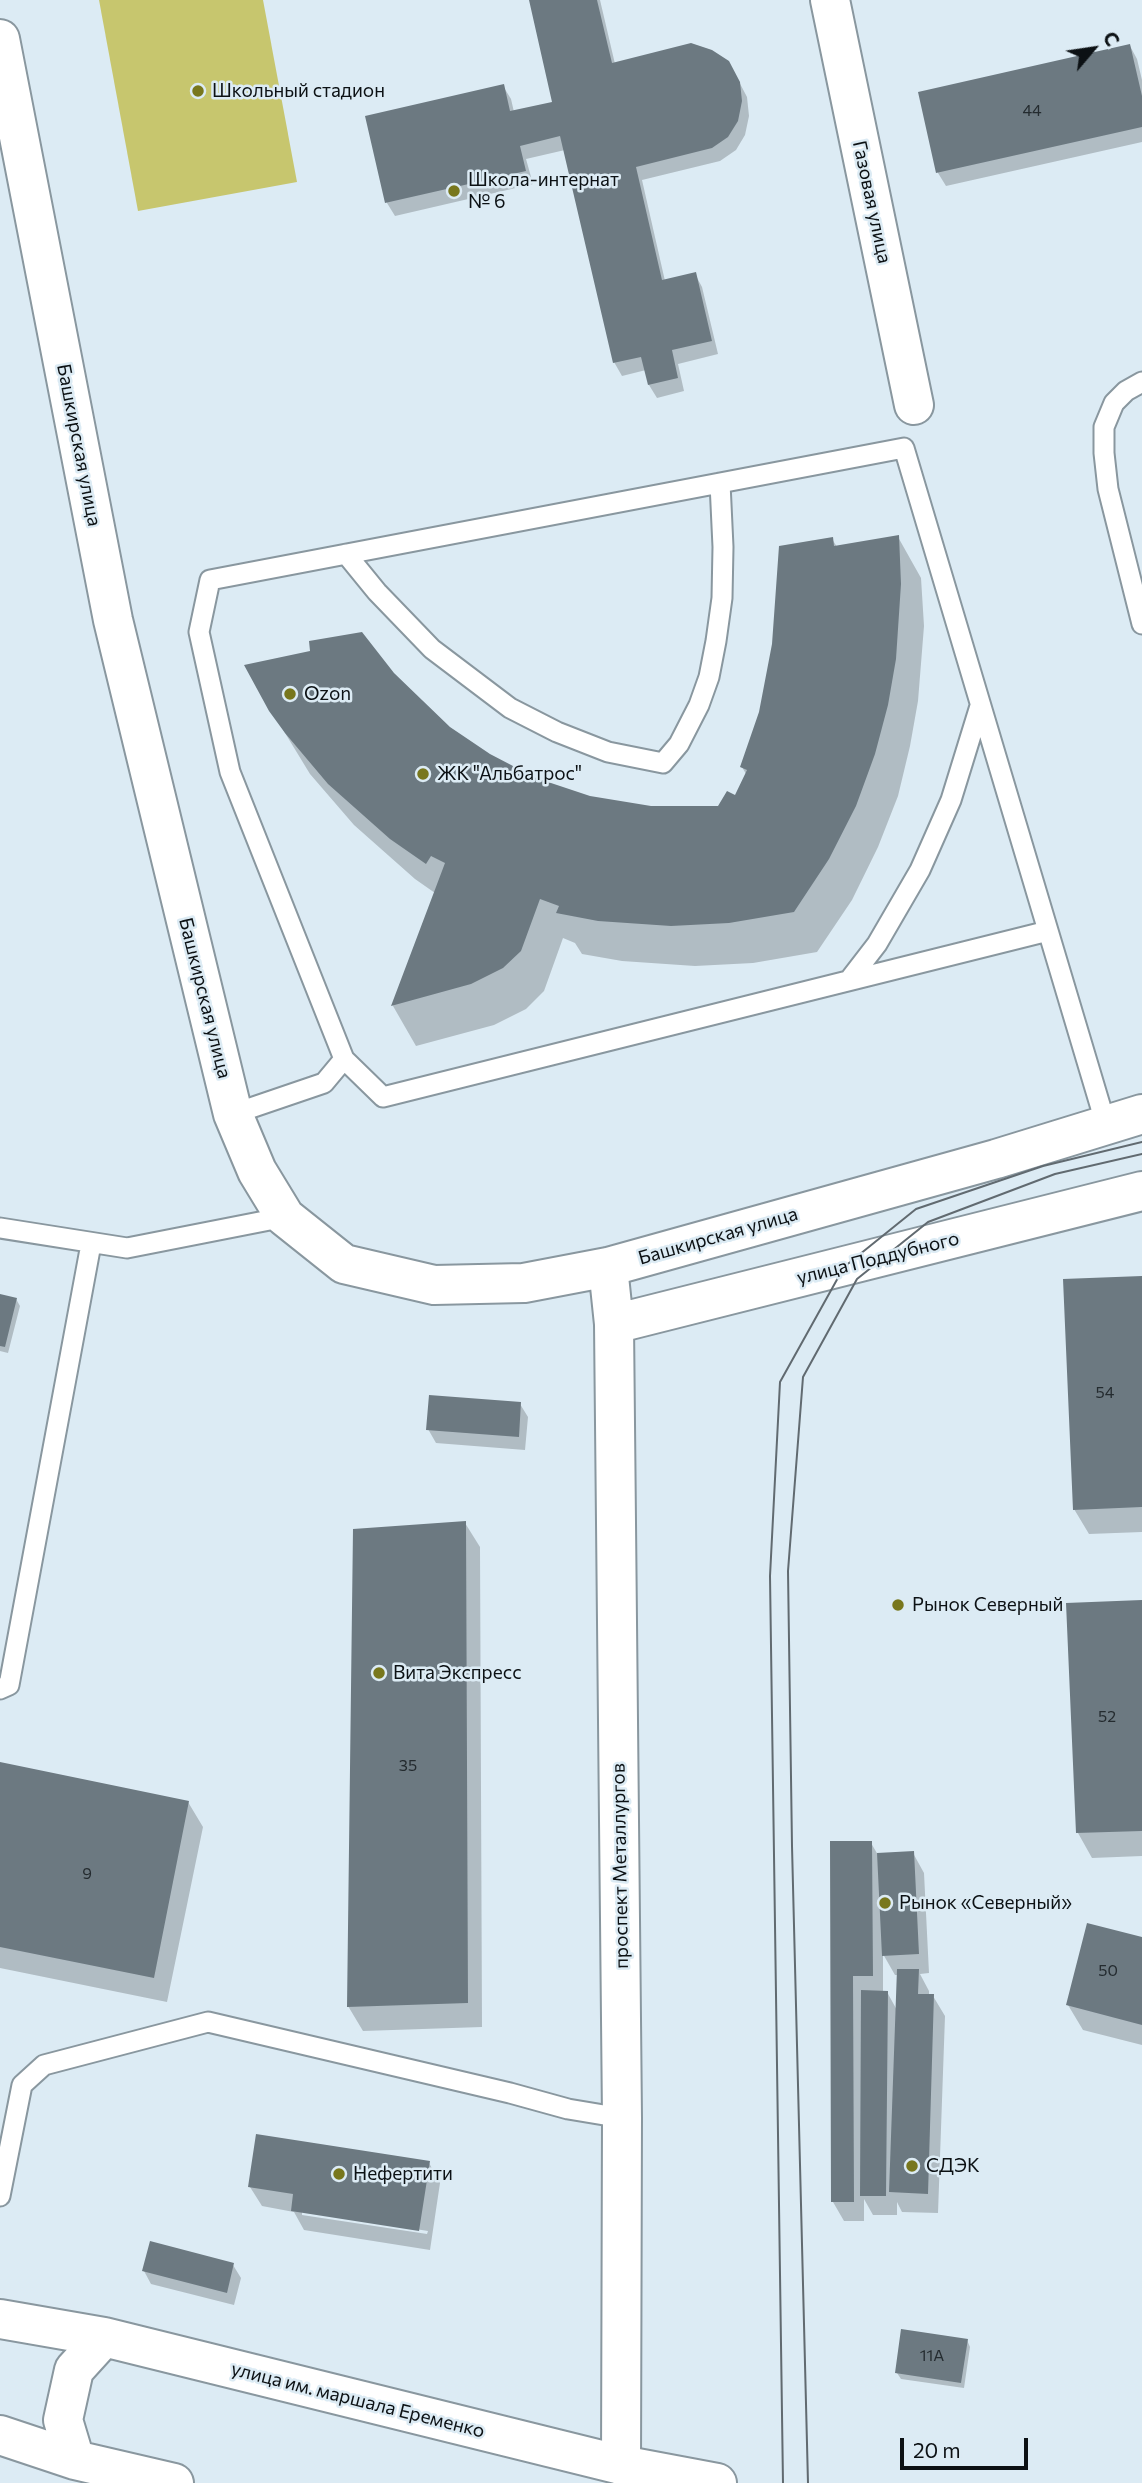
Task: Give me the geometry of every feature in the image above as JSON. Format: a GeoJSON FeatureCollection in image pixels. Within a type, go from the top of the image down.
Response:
{"type":"FeatureCollection","features":[{"type":"Feature","properties":{"kind":"main road","name":"Газовая улица"},"geometry":{"type":"LineString","coordinates":[[831,0],[914,405]]}},
{"type":"Feature","properties":{"kind":"main road","name":"Башкирская улица"},"geometry":{"type":"LineString","coordinates":[[0,39],[4,80],[113,620],[233,1114],[257,1171],[285,1217],[344,1264],[434,1285],[524,1283],[608,1267],[996,1159],[1106,1125]]}},
{"type":"Feature","properties":{"kind":"main road"},"geometry":{"type":"LineString","coordinates":[[1106,1125],[1142,1114]]}},
{"type":"Feature","properties":{"kind":"main road","name":"улица Поддубного"},"geometry":{"type":"LineString","coordinates":[[614,1324],[1142,1191]]}},
{"type":"Feature","properties":{"kind":"main road","name":"проспект Металлургов"},"geometry":{"type":"LineString","coordinates":[[608,1267],[614,1324],[622,2118],[621,2465]]}},
{"type":"Feature","properties":{"kind":"main road","name":"улица им. маршала Еременко"},"geometry":{"type":"LineString","coordinates":[[0,2319],[104,2337],[621,2465],[717,2483]]}},
{"type":"Feature","properties":{"kind":"main road"},"geometry":{"type":"LineString","coordinates":[[75,2459],[63,2420],[74,2370],[104,2337]]}},
{"type":"Feature","properties":{"kind":"main road"},"geometry":{"type":"LineString","coordinates":[[0,2435],[75,2459],[174,2483]]}},
{"type":"Feature","properties":{"kind":"lane"},"geometry":{"type":"LineString","coordinates":[[1142,382],[1126,391],[1114,403],[1104,427],[1104,453],[1108,489],[1142,624]]}},
{"type":"Feature","properties":{"kind":"lane"},"geometry":{"type":"LineString","coordinates":[[1048,931],[383,1097],[344,1059],[230,772],[199,632],[210,580],[904,448],[1106,1125]]}},
{"type":"Feature","properties":{"kind":"lane"},"geometry":{"type":"LineString","coordinates":[[346,554],[377,592],[432,649],[510,708],[557,732],[608,752],[663,763],[679,744],[699,705],[709,677],[716,641],[722,573],[720,483]]}},
{"type":"Feature","properties":{"kind":"lane"},"geometry":{"type":"LineString","coordinates":[[850,979],[900,908],[931,846],[962,769],[980,705]]}},
{"type":"Feature","properties":{"kind":"lane"},"geometry":{"type":"LineString","coordinates":[[233,1114],[324,1083],[344,1059]]}},
{"type":"Feature","properties":{"kind":"lane"},"geometry":{"type":"LineString","coordinates":[[0,1228],[127,1248],[285,1217]]}},
{"type":"Feature","properties":{"kind":"lane"},"geometry":{"type":"LineString","coordinates":[[0,1689],[9,1685],[91,1244]]}},
{"type":"Feature","properties":{"kind":"lane"},"geometry":{"type":"LineString","coordinates":[[0,2196],[22,2085],[44,2065],[208,2022],[568,2109],[622,2118]]}},
{"type":"Feature","properties":{"kind":"shaded area","name":"Школьный стадион"},"geometry":{"type":"Polygon","coordinates":[[[99,0],[263,0],[297,182],[138,211],[99,0]]]}},
{"type":"Feature","properties":{"kind":"building"},"geometry":{"type":"Polygon","coordinates":[[[529,0],[597,0],[612,63],[691,43],[712,50],[729,61],[740,82],[742,101],[738,121],[728,137],[712,148],[636,167],[662,280],[696,272],[712,341],[672,350],[678,378],[648,385],[641,357],[613,363],[560,136],[520,146],[526,171],[385,203],[365,116],[504,84],[510,111],[552,102],[529,0]]]}},
{"type":"Feature","properties":{"kind":"building"},"geometry":{"type":"Polygon","coordinates":[[[1130,44],[1142,96],[1142,127],[936,173],[918,92],[1130,44]]]}},
{"type":"Feature","properties":{"kind":"building","name":"ЖК \"Альбатрос\""},"geometry":{"type":"Polygon","coordinates":[[[899,535],[901,584],[896,659],[888,705],[875,754],[856,806],[829,859],[794,912],[729,923],[671,926],[598,921],[556,913],[559,906],[540,899],[521,951],[503,968],[471,984],[391,1006],[445,863],[431,856],[426,864],[390,839],[328,784],[269,711],[244,665],[310,651],[309,641],[362,632],[394,673],[450,727],[490,754],[536,778],[590,796],[651,806],[718,806],[727,791],[735,795],[747,770],[740,767],[759,712],[772,644],[779,546],[833,537],[834,546],[899,535]]]}},
{"type":"Feature","properties":{"kind":"building"},"geometry":{"type":"Polygon","coordinates":[[[1142,1276],[1142,1507],[1073,1510],[1063,1279],[1142,1276]]]}},
{"type":"Feature","properties":{"kind":"building"},"geometry":{"type":"Polygon","coordinates":[[[0,1294],[17,1298],[5,1347],[0,1346],[0,1294]]]}},
{"type":"Feature","properties":{"kind":"building"},"geometry":{"type":"Polygon","coordinates":[[[429,1395],[521,1402],[519,1437],[426,1430],[429,1395]]]}},
{"type":"Feature","properties":{"kind":"building"},"geometry":{"type":"Polygon","coordinates":[[[466,1521],[468,2003],[347,2007],[353,1529],[466,1521]]]}},
{"type":"Feature","properties":{"kind":"building"},"geometry":{"type":"Polygon","coordinates":[[[1142,1600],[1142,1831],[1076,1833],[1066,1603],[1142,1600]]]}},
{"type":"Feature","properties":{"kind":"building"},"geometry":{"type":"Polygon","coordinates":[[[0,1762],[189,1801],[154,1978],[0,1947],[0,1762]]]}},
{"type":"Feature","properties":{"kind":"building"},"geometry":{"type":"Polygon","coordinates":[[[830,1841],[872,1841],[873,1976],[853,1976],[854,2202],[831,2202],[830,1841]]]}},
{"type":"Feature","properties":{"kind":"building"},"geometry":{"type":"Polygon","coordinates":[[[914,1851],[919,1954],[882,1956],[877,1853],[914,1851]]]}},
{"type":"Feature","properties":{"kind":"building"},"geometry":{"type":"Polygon","coordinates":[[[1087,1923],[1142,1937],[1142,2025],[1066,2005],[1087,1923]]]}},
{"type":"Feature","properties":{"kind":"building"},"geometry":{"type":"Polygon","coordinates":[[[897,1969],[919,1969],[918,1994],[934,1994],[928,2194],[889,2192],[897,1969]]]}},
{"type":"Feature","properties":{"kind":"building"},"geometry":{"type":"Polygon","coordinates":[[[861,1990],[888,1991],[886,2196],[860,2196],[861,1990]]]}},
{"type":"Feature","properties":{"kind":"building","name":"Нефертити"},"geometry":{"type":"Polygon","coordinates":[[[256,2134],[430,2161],[419,2231],[291,2211],[293,2194],[248,2187],[256,2134]]]}},
{"type":"Feature","properties":{"kind":"building"},"geometry":{"type":"Polygon","coordinates":[[[150,2241],[234,2263],[227,2293],[142,2271],[150,2241]]]}},
{"type":"Feature","properties":{"kind":"building"},"geometry":{"type":"Polygon","coordinates":[[[901,2329],[968,2339],[961,2383],[895,2373],[901,2329]]]}},
{"type":"Feature","properties":{"kind":"tram line"},"geometry":{"type":"LineString","coordinates":[[783,2483],[770,1576],[780,1382],[844,1267],[916,1209],[1043,1166],[1142,1142]]}},
{"type":"Feature","properties":{"kind":"tram line"},"geometry":{"type":"LineString","coordinates":[[808,2483],[788,1571],[803,1377],[857,1279],[928,1222],[1055,1174],[1142,1154]]}},
{"type":"Feature","properties":{"kind":"place","name":"Школьный стадион"},"geometry":{"type":"Point","coordinates":[198,91]}},
{"type":"Feature","properties":{"kind":"place","name":"Школа-интернат № 6"},"geometry":{"type":"Point","coordinates":[454,191]}},
{"type":"Feature","properties":{"kind":"place","name":"Ozon"},"geometry":{"type":"Point","coordinates":[290,694]}},
{"type":"Feature","properties":{"kind":"place","name":"ЖК \"Альбатрос\""},"geometry":{"type":"Point","coordinates":[423,774]}},
{"type":"Feature","properties":{"kind":"place","name":"Рынок Северный"},"geometry":{"type":"Point","coordinates":[898,1605]}},
{"type":"Feature","properties":{"kind":"place","name":"Вита Экспресс"},"geometry":{"type":"Point","coordinates":[379,1673]}},
{"type":"Feature","properties":{"kind":"place","name":"Рынок «Северный»"},"geometry":{"type":"Point","coordinates":[885,1903]}},
{"type":"Feature","properties":{"kind":"place","name":"СДЭК"},"geometry":{"type":"Point","coordinates":[912,2166]}},
{"type":"Feature","properties":{"kind":"place","name":"Нефертити"},"geometry":{"type":"Point","coordinates":[339,2174]}}]}
